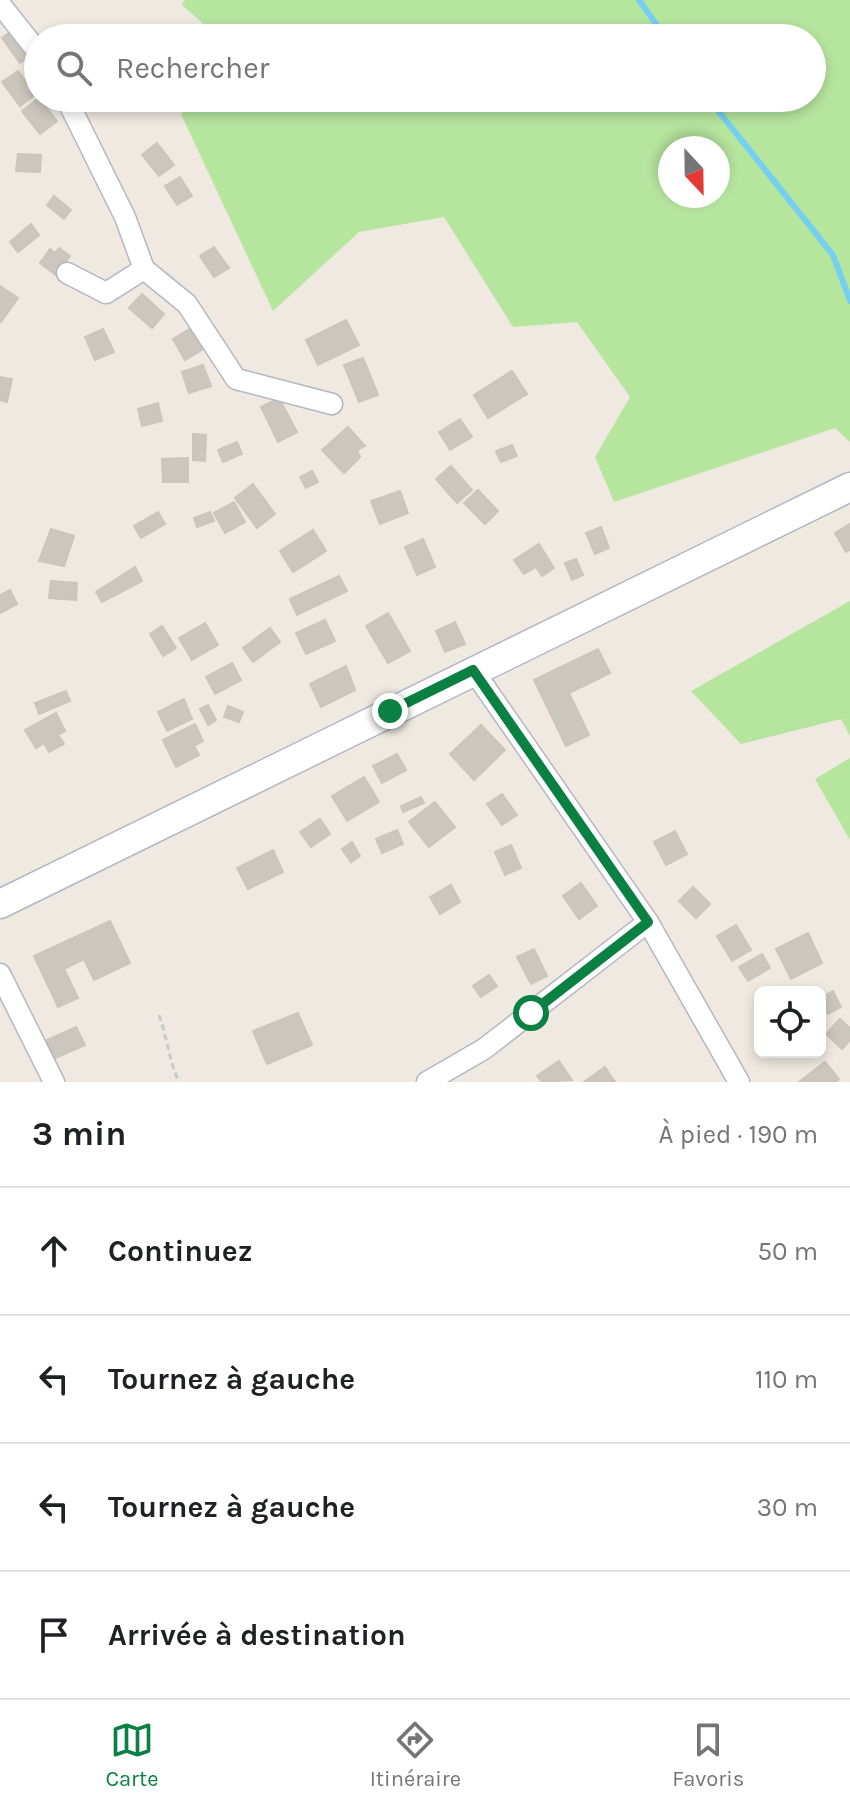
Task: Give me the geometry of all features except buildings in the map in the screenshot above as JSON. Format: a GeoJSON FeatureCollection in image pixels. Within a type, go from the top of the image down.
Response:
{"type":"FeatureCollection","features":[{"type":"Feature","properties":{"kind":"street"},"geometry":{"type":"LineString","coordinates":[[0,4],[24,34]]}},
{"type":"Feature","properties":{"kind":"street"},"geometry":{"type":"LineString","coordinates":[[73,112],[125,217],[144,269],[187,304],[236,379],[332,404]]}},
{"type":"Feature","properties":{"kind":"street"},"geometry":{"type":"LineString","coordinates":[[67,273],[106,293],[144,269]]}},
{"type":"Feature","properties":{"kind":"street"},"geometry":{"type":"LineString","coordinates":[[0,904],[850,487]]}},
{"type":"Feature","properties":{"kind":"street"},"geometry":{"type":"LineString","coordinates":[[473,670],[648,922],[739,1082]]}},
{"type":"Feature","properties":{"kind":"street"},"geometry":{"type":"LineString","coordinates":[[427,1082],[484,1049],[648,922]]}},
{"type":"Feature","properties":{"kind":"street"},"geometry":{"type":"LineString","coordinates":[[0,974],[54,1082]]}},
{"type":"Feature","properties":{"kind":"path"},"geometry":{"type":"LineString","coordinates":[[159,1015],[169,1043],[172,1067],[179,1082]]}},
{"type":"Feature","properties":{"kind":"green space"},"geometry":{"type":"Polygon","coordinates":[[[184,0],[850,0],[850,442],[835,428],[614,502],[595,457],[630,397],[577,322],[513,327],[444,217],[359,232],[273,311],[181,114],[826,112],[826,24],[203,24],[182,5],[184,0]]]}},
{"type":"Feature","properties":{"kind":"green space"},"geometry":{"type":"Polygon","coordinates":[[[850,601],[850,736],[841,719],[741,744],[691,691],[850,601]]]}},
{"type":"Feature","properties":{"kind":"green space"},"geometry":{"type":"Polygon","coordinates":[[[850,758],[850,840],[815,779],[850,758]]]}},
{"type":"Feature","properties":{"kind":"waterway"},"geometry":{"type":"LineString","coordinates":[[639,0],[656,24]]}},
{"type":"Feature","properties":{"kind":"waterway"},"geometry":{"type":"LineString","coordinates":[[719,112],[833,255],[850,301]]}},
{"type":"Feature","properties":{"kind":"route"},"geometry":{"type":"LineString","coordinates":[[390,711],[473,670],[648,922],[531,1013]]}}]}
